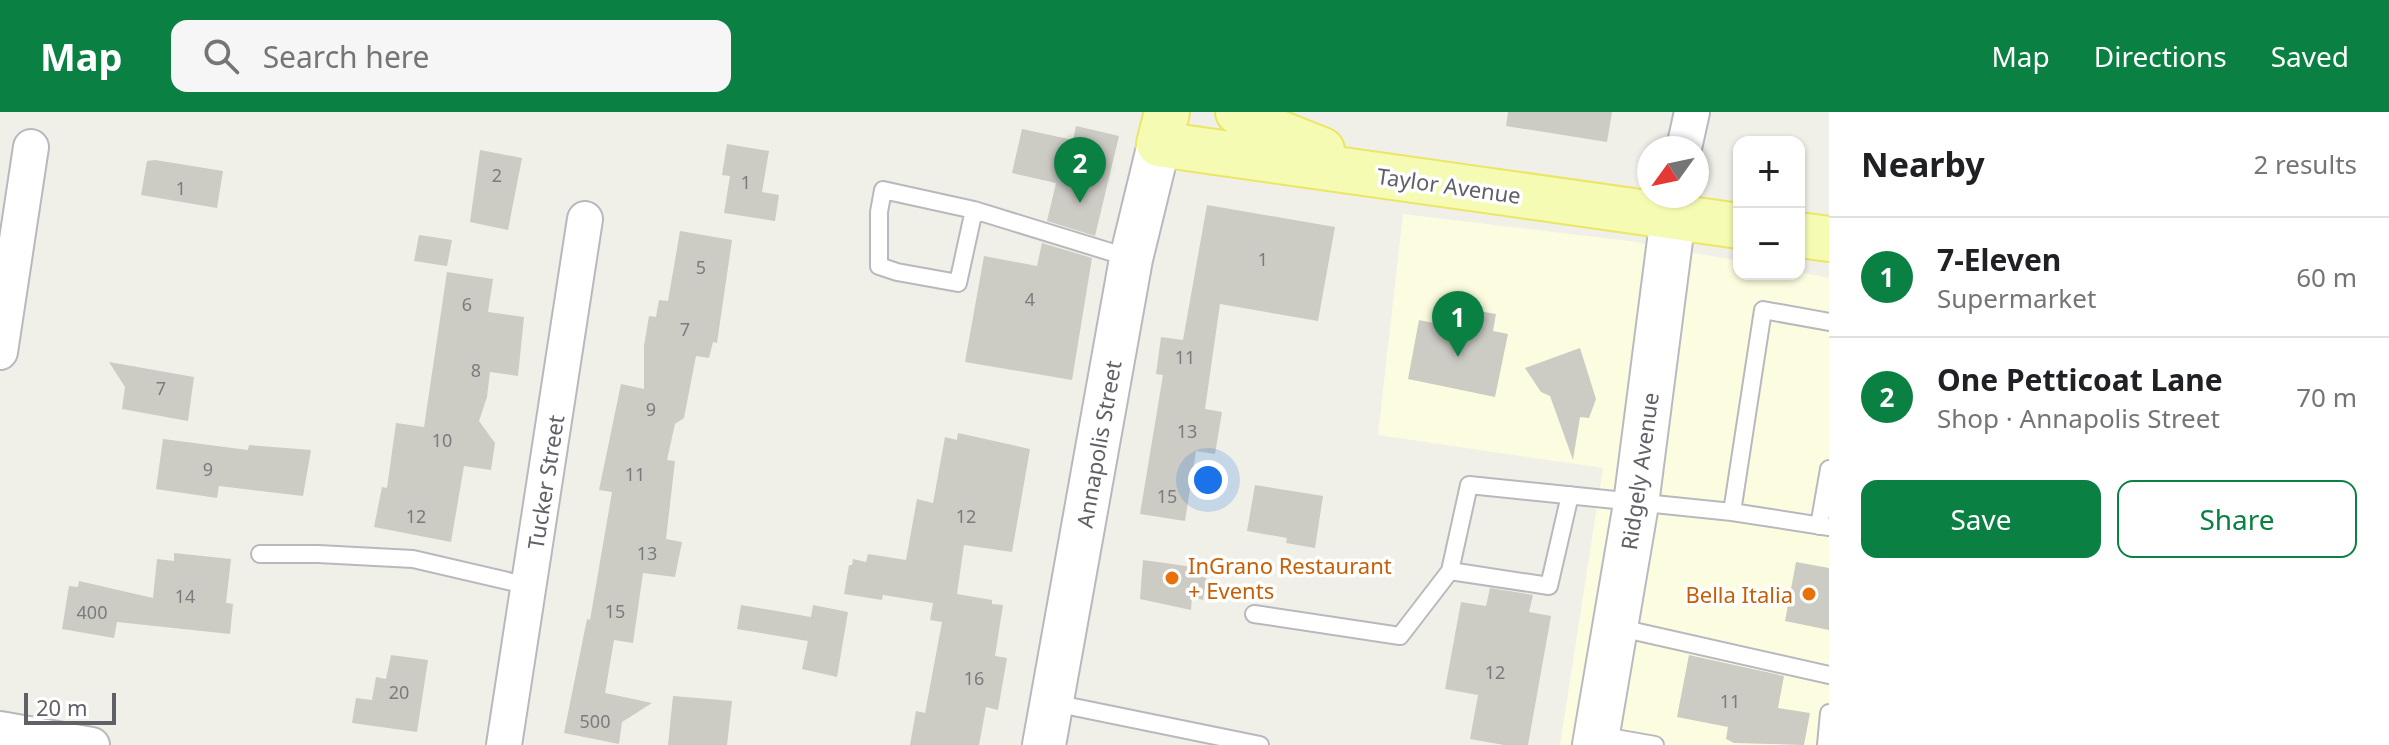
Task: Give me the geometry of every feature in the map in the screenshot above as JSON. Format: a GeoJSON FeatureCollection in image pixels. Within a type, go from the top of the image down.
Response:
{"type":"FeatureCollection","features":[{"type":"Feature","properties":{"kind":"main road"},"geometry":{"type":"LineString","coordinates":[[1238,112],[1259,125],[1388,176]]}},
{"type":"Feature","properties":{"kind":"main road","name":"Taylor Avenue"},"geometry":{"type":"LineString","coordinates":[[1163,128],[1388,176],[1637,202]]}},
{"type":"Feature","properties":{"kind":"main road","name":"Ridgely Avenue"},"geometry":{"type":"LineString","coordinates":[[1596,740],[1636,504],[1675,208]]}},
{"type":"Feature","properties":{"kind":"main road","name":"Taylor Avenue"},"geometry":{"type":"LineString","coordinates":[[1681,208],[1733,224]]}},
{"type":"Feature","properties":{"kind":"main road"},"geometry":{"type":"LineString","coordinates":[[1805,236],[1829,239]]}},
{"type":"Feature","properties":{"kind":"street"},"geometry":{"type":"LineString","coordinates":[[1687,136],[1692,112]]}},
{"type":"Feature","properties":{"kind":"street","name":"Annapolis Street"},"geometry":{"type":"LineString","coordinates":[[1044,745],[1131,259],[1163,128]]}},
{"type":"Feature","properties":{"kind":"street"},"geometry":{"type":"LineString","coordinates":[[0,352],[31,147]]}},
{"type":"Feature","properties":{"kind":"street","name":"Tucker Street"},"geometry":{"type":"LineString","coordinates":[[504,745],[585,219]]}},
{"type":"Feature","properties":{"kind":"street"},"geometry":{"type":"LineString","coordinates":[[0,729],[92,745]]}},
{"type":"Feature","properties":{"kind":"lane"},"geometry":{"type":"LineString","coordinates":[[974,210],[958,283],[879,266],[879,212],[883,190],[974,210],[1131,259]]}},
{"type":"Feature","properties":{"kind":"lane"},"geometry":{"type":"LineString","coordinates":[[1732,512],[1763,310],[1829,322]]}},
{"type":"Feature","properties":{"kind":"lane"},"geometry":{"type":"LineString","coordinates":[[1254,614],[1400,636],[1450,571],[1469,485],[1732,512],[1824,526],[1829,469]]}},
{"type":"Feature","properties":{"kind":"lane"},"geometry":{"type":"LineString","coordinates":[[1450,571],[1549,586],[1570,495]]}},
{"type":"Feature","properties":{"kind":"lane"},"geometry":{"type":"LineString","coordinates":[[260,554],[413,559],[529,586]]}},
{"type":"Feature","properties":{"kind":"lane"},"geometry":{"type":"LineString","coordinates":[[1615,627],[1829,675]]}},
{"type":"Feature","properties":{"kind":"lane"},"geometry":{"type":"LineString","coordinates":[[1052,703],[1260,745]]}},
{"type":"Feature","properties":{"kind":"lane"},"geometry":{"type":"LineString","coordinates":[[1826,745],[1829,713]]}},
{"type":"Feature","properties":{"kind":"lane"},"geometry":{"type":"LineString","coordinates":[[1596,740],[1655,745]]}},
{"type":"Feature","properties":{"kind":"shaded area"},"geometry":{"type":"Polygon","coordinates":[[[1403,214],[1629,241],[1733,260],[1733,280],[1805,280],[1805,273],[1829,278],[1829,745],[1560,745],[1603,468],[1378,435],[1403,214]]]}},
{"type":"Feature","properties":{"kind":"building"},"geometry":{"type":"Polygon","coordinates":[[[1508,112],[1612,112],[1607,142],[1506,126],[1508,112]]]}},
{"type":"Feature","properties":{"kind":"building"},"geometry":{"type":"Polygon","coordinates":[[[1076,126],[1119,136],[1095,236],[1047,221],[1056,183],[1012,173],[1022,129],[1073,140],[1076,126]]]}},
{"type":"Feature","properties":{"kind":"building"},"geometry":{"type":"Polygon","coordinates":[[[727,144],[769,151],[762,192],[779,195],[775,221],[724,213],[730,176],[722,175],[727,144]]]}},
{"type":"Feature","properties":{"kind":"building"},"geometry":{"type":"Polygon","coordinates":[[[480,150],[522,158],[508,230],[470,222],[480,150]]]}},
{"type":"Feature","properties":{"kind":"building"},"geometry":{"type":"Polygon","coordinates":[[[147,161],[223,171],[217,208],[141,195],[147,161]]]}},
{"type":"Feature","properties":{"kind":"building"},"geometry":{"type":"Polygon","coordinates":[[[1207,205],[1335,227],[1318,321],[1220,304],[1205,409],[1222,412],[1215,454],[1196,451],[1185,521],[1140,514],[1163,375],[1156,374],[1161,337],[1183,340],[1207,205]]]}},
{"type":"Feature","properties":{"kind":"building"},"geometry":{"type":"Polygon","coordinates":[[[680,231],[732,240],[717,343],[713,342],[709,358],[696,356],[684,418],[675,424],[667,460],[675,461],[666,539],[682,542],[675,577],[643,573],[633,643],[614,640],[605,693],[652,703],[622,722],[619,744],[564,733],[587,619],[590,620],[612,492],[599,490],[621,384],[644,389],[644,346],[649,316],[656,317],[659,300],[668,301],[680,231]]]}},
{"type":"Feature","properties":{"kind":"building"},"geometry":{"type":"Polygon","coordinates":[[[419,235],[452,240],[447,266],[414,261],[419,235]]]}},
{"type":"Feature","properties":{"kind":"building"},"geometry":{"type":"Polygon","coordinates":[[[1042,243],[1092,258],[1072,380],[965,362],[984,256],[1037,266],[1042,243]]]}},
{"type":"Feature","properties":{"kind":"building"},"geometry":{"type":"Polygon","coordinates":[[[447,272],[493,279],[488,312],[524,317],[518,376],[490,372],[487,397],[479,421],[495,443],[491,470],[464,466],[451,542],[374,527],[382,487],[387,488],[396,423],[424,427],[447,272]]]}},
{"type":"Feature","properties":{"kind":"building"},"geometry":{"type":"Polygon","coordinates":[[[1438,304],[1496,314],[1493,331],[1508,334],[1495,397],[1408,379],[1419,320],[1434,323],[1438,304]]]}},
{"type":"Feature","properties":{"kind":"building"},"geometry":{"type":"Polygon","coordinates":[[[1580,348],[1596,399],[1589,418],[1580,417],[1573,460],[1550,396],[1541,392],[1525,368],[1580,348]]]}},
{"type":"Feature","properties":{"kind":"building"},"geometry":{"type":"Polygon","coordinates":[[[109,362],[194,377],[188,421],[122,409],[125,387],[109,362]]]}},
{"type":"Feature","properties":{"kind":"building"},"geometry":{"type":"Polygon","coordinates":[[[958,433],[1030,449],[1012,552],[964,545],[957,594],[1003,605],[995,656],[1007,658],[998,710],[986,707],[979,745],[910,745],[916,711],[925,713],[942,622],[930,620],[933,603],[883,595],[882,600],[844,594],[853,559],[866,562],[868,554],[906,560],[917,499],[933,503],[945,437],[957,440],[958,433]]]}},
{"type":"Feature","properties":{"kind":"building"},"geometry":{"type":"Polygon","coordinates":[[[163,439],[248,450],[249,445],[311,450],[303,496],[219,486],[217,498],[156,489],[163,439]]]}},
{"type":"Feature","properties":{"kind":"building"},"geometry":{"type":"Polygon","coordinates":[[[1255,485],[1323,496],[1315,548],[1286,543],[1287,538],[1247,531],[1255,485]]]}},
{"type":"Feature","properties":{"kind":"building"},"geometry":{"type":"Polygon","coordinates":[[[174,553],[231,559],[226,603],[233,604],[230,634],[117,622],[114,638],[62,629],[69,586],[78,587],[79,581],[153,598],[157,559],[174,561],[174,553]]]}},
{"type":"Feature","properties":{"kind":"building","name":"InGrano Restaurant + Events"},"geometry":{"type":"Polygon","coordinates":[[[1143,560],[1208,569],[1203,600],[1192,597],[1191,610],[1140,599],[1143,560]]]}},
{"type":"Feature","properties":{"kind":"building","name":"Bella Italia"},"geometry":{"type":"Polygon","coordinates":[[[1796,562],[1829,568],[1829,630],[1785,621],[1796,562]]]}},
{"type":"Feature","properties":{"kind":"building"},"geometry":{"type":"Polygon","coordinates":[[[1490,588],[1533,595],[1529,612],[1551,616],[1528,745],[1504,745],[1470,739],[1478,695],[1445,689],[1461,602],[1486,606],[1490,588]]]}},
{"type":"Feature","properties":{"kind":"building"},"geometry":{"type":"Polygon","coordinates":[[[741,605],[811,617],[813,605],[848,612],[837,677],[802,669],[808,641],[737,629],[741,605]]]}},
{"type":"Feature","properties":{"kind":"building"},"geometry":{"type":"Polygon","coordinates":[[[391,655],[428,660],[417,732],[352,723],[356,698],[372,700],[376,677],[386,679],[391,655]]]}},
{"type":"Feature","properties":{"kind":"building"},"geometry":{"type":"Polygon","coordinates":[[[1689,655],[1784,676],[1778,708],[1810,713],[1804,745],[1734,743],[1726,739],[1728,727],[1677,717],[1689,655]]]}},
{"type":"Feature","properties":{"kind":"building"},"geometry":{"type":"Polygon","coordinates":[[[673,696],[732,701],[727,745],[668,745],[673,696]]]}},
{"type":"Feature","properties":{"kind":"place","name":"One Petticoat Lane"},"geometry":{"type":"Point","coordinates":[1080,203]}},
{"type":"Feature","properties":{"kind":"place","name":"7-Eleven"},"geometry":{"type":"Point","coordinates":[1458,357]}},
{"type":"Feature","properties":{"kind":"place","name":"InGrano Restaurant + Events"},"geometry":{"type":"Point","coordinates":[1172,578]}},
{"type":"Feature","properties":{"kind":"place","name":"Bella Italia"},"geometry":{"type":"Point","coordinates":[1809,594]}}]}
